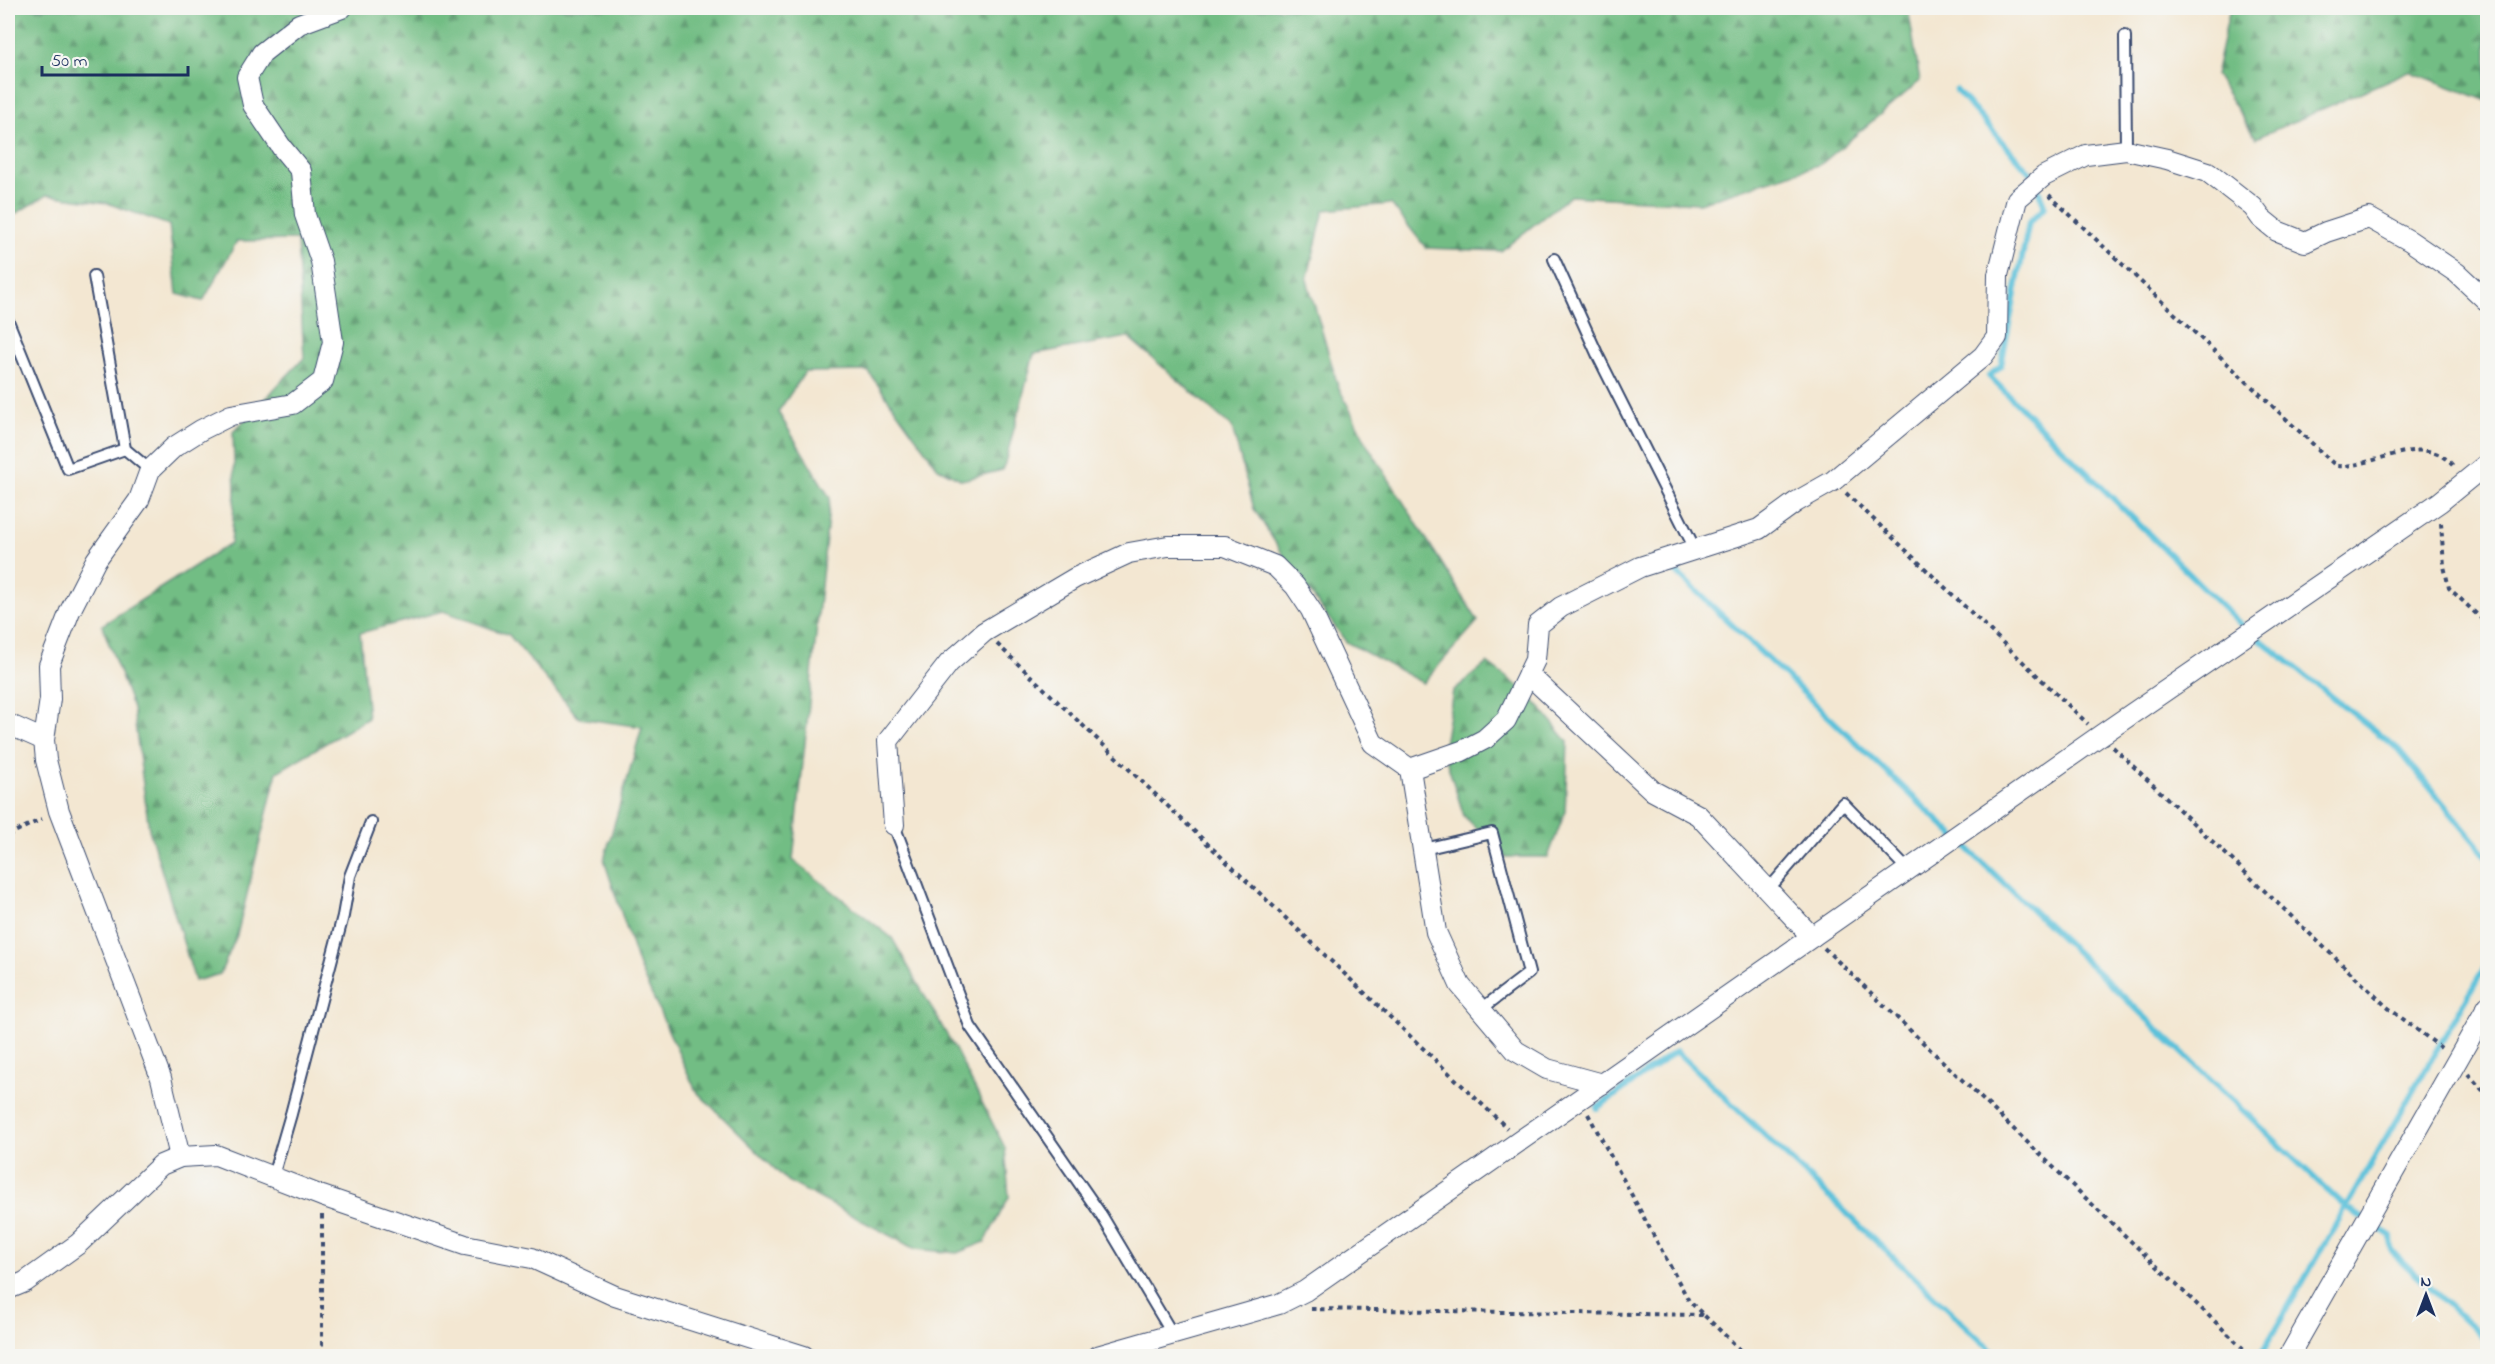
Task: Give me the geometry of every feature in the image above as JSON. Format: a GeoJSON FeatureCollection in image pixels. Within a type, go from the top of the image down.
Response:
{"type":"FeatureCollection","features":[{"type":"Feature","properties":{"kind":"street"},"geometry":{"type":"LineString","coordinates":[[180,1157],[161,1078],[59,811],[46,760],[44,740],[50,699],[49,665],[70,611],[96,560],[139,500],[150,470],[174,447],[201,430],[231,415],[293,404],[323,381],[333,342],[321,261],[305,215],[301,171],[282,148],[253,105],[247,77],[262,53],[299,24],[342,8]]}},
{"type":"Feature","properties":{"kind":"street"},"geometry":{"type":"LineString","coordinates":[[1410,770],[1462,752],[1485,739],[1506,720],[1535,660],[1538,625],[1561,607],[1640,567],[1759,529],[1796,502],[1833,481],[1983,356],[1997,338],[1998,275],[2017,199],[2044,177],[2086,155],[2126,150],[2167,159],[2208,172],[2253,207],[2261,218],[2277,231],[2305,242],[2326,232],[2369,218],[2410,241],[2457,273],[2487,302]]}},
{"type":"Feature","properties":{"kind":"street"},"geometry":{"type":"LineString","coordinates":[[1097,1356],[1279,1304],[1293,1297],[2440,502],[2487,463]]}},
{"type":"Feature","properties":{"kind":"street"},"geometry":{"type":"LineString","coordinates":[[894,825],[888,741],[949,663],[984,632],[1076,578],[1129,553],[1168,546],[1225,546],[1275,566],[1295,586],[1311,610],[1373,743],[1410,770],[1436,932],[1460,985],[1516,1051],[1547,1069],[1602,1084]]}},
{"type":"Feature","properties":{"kind":"street"},"geometry":{"type":"LineString","coordinates":[[1528,674],[1653,791],[1698,814],[1812,937]]}},
{"type":"Feature","properties":{"kind":"street"},"geometry":{"type":"LineString","coordinates":[[8,724],[44,740]]}},
{"type":"Feature","properties":{"kind":"street"},"geometry":{"type":"LineString","coordinates":[[2289,1356],[2487,1006]]}},
{"type":"Feature","properties":{"kind":"street"},"geometry":{"type":"LineString","coordinates":[[8,1289],[26,1282],[78,1244],[161,1165],[180,1157],[216,1155],[322,1196],[465,1245],[532,1258],[615,1296],[804,1356]]}},
{"type":"Feature","properties":{"kind":"lane"},"geometry":{"type":"LineString","coordinates":[[2125,36],[2126,150]]}},
{"type":"Feature","properties":{"kind":"lane"},"geometry":{"type":"LineString","coordinates":[[1554,259],[1599,358],[1695,549]]}},
{"type":"Feature","properties":{"kind":"lane"},"geometry":{"type":"LineString","coordinates":[[94,276],[125,450],[150,470]]}},
{"type":"Feature","properties":{"kind":"lane"},"geometry":{"type":"LineString","coordinates":[[8,321],[68,469],[125,450]]}},
{"type":"Feature","properties":{"kind":"lane"},"geometry":{"type":"LineString","coordinates":[[1768,890],[1843,803],[1908,870]]}},
{"type":"Feature","properties":{"kind":"lane"},"geometry":{"type":"LineString","coordinates":[[273,1176],[343,916],[350,876],[371,822]]}},
{"type":"Feature","properties":{"kind":"lane"},"geometry":{"type":"LineString","coordinates":[[894,825],[970,1026],[1102,1216],[1173,1335]]}},
{"type":"Feature","properties":{"kind":"lane"},"geometry":{"type":"LineString","coordinates":[[1424,849],[1492,833],[1529,973],[1480,1010]]}},
{"type":"Feature","properties":{"kind":"path"},"geometry":{"type":"LineString","coordinates":[[2034,185],[2052,196],[2336,466],[2352,467],[2392,454],[2417,451],[2437,453],[2447,459],[2465,481]]}},
{"type":"Feature","properties":{"kind":"path"},"geometry":{"type":"LineString","coordinates":[[1833,481],[2387,1007],[2456,1060],[2487,1096]]}},
{"type":"Feature","properties":{"kind":"path"},"geometry":{"type":"LineString","coordinates":[[2440,502],[2444,566],[2449,588],[2487,625]]}},
{"type":"Feature","properties":{"kind":"path"},"geometry":{"type":"LineString","coordinates":[[984,632],[1521,1141]]}},
{"type":"Feature","properties":{"kind":"path"},"geometry":{"type":"LineString","coordinates":[[8,835],[59,811]]}},
{"type":"Feature","properties":{"kind":"path"},"geometry":{"type":"LineString","coordinates":[[1812,937],[2251,1356]]}},
{"type":"Feature","properties":{"kind":"path"},"geometry":{"type":"LineString","coordinates":[[1580,1100],[1689,1301],[1748,1356]]}},
{"type":"Feature","properties":{"kind":"path"},"geometry":{"type":"LineString","coordinates":[[322,1196],[322,1356]]}},
{"type":"Feature","properties":{"kind":"path"},"geometry":{"type":"LineString","coordinates":[[1293,1297],[1313,1310],[1704,1315]]}},
{"type":"Feature","properties":{"kind":"green space"},"geometry":{"type":"Polygon","coordinates":[[[8,8],[1908,8],[1920,81],[1821,164],[1699,203],[1570,196],[1501,251],[1426,248],[1391,204],[1324,210],[1307,280],[1338,386],[1368,446],[1478,621],[1423,683],[1346,642],[1287,561],[1254,509],[1232,427],[1128,337],[1034,354],[1003,470],[962,480],[938,468],[868,371],[805,372],[778,412],[830,498],[793,860],[892,938],[956,1051],[1005,1148],[1009,1197],[985,1242],[957,1253],[915,1249],[787,1181],[696,1091],[639,967],[604,860],[642,727],[579,718],[509,635],[443,611],[360,633],[368,718],[277,772],[237,935],[220,974],[195,981],[149,829],[133,709],[102,625],[231,543],[235,493],[233,432],[304,358],[297,240],[237,241],[203,301],[177,294],[169,225],[107,203],[47,195],[8,218],[8,8]]]}},
{"type":"Feature","properties":{"kind":"green space"},"geometry":{"type":"Polygon","coordinates":[[[2230,8],[2487,8],[2487,101],[2409,71],[2256,138],[2215,75],[2230,8]]]}},
{"type":"Feature","properties":{"kind":"green space"},"geometry":{"type":"Polygon","coordinates":[[[1487,663],[1529,694],[1568,742],[1565,812],[1548,857],[1506,857],[1464,816],[1443,750],[1453,691],[1487,663]]]}},
{"type":"Feature","properties":{"kind":"waterway"},"geometry":{"type":"LineString","coordinates":[[1956,90],[2032,175],[2045,207],[2029,222],[2001,366],[1989,376],[2237,621],[2398,749],[2488,858]]}},
{"type":"Feature","properties":{"kind":"waterway"},"geometry":{"type":"LineString","coordinates":[[1671,567],[2345,1207],[2391,1236],[2392,1252],[2488,1342]]}},
{"type":"Feature","properties":{"kind":"waterway"},"geometry":{"type":"LineString","coordinates":[[2260,1356],[2488,961]]}},
{"type":"Feature","properties":{"kind":"waterway"},"geometry":{"type":"LineString","coordinates":[[1597,1108],[1676,1051],[1997,1356]]}}]}
